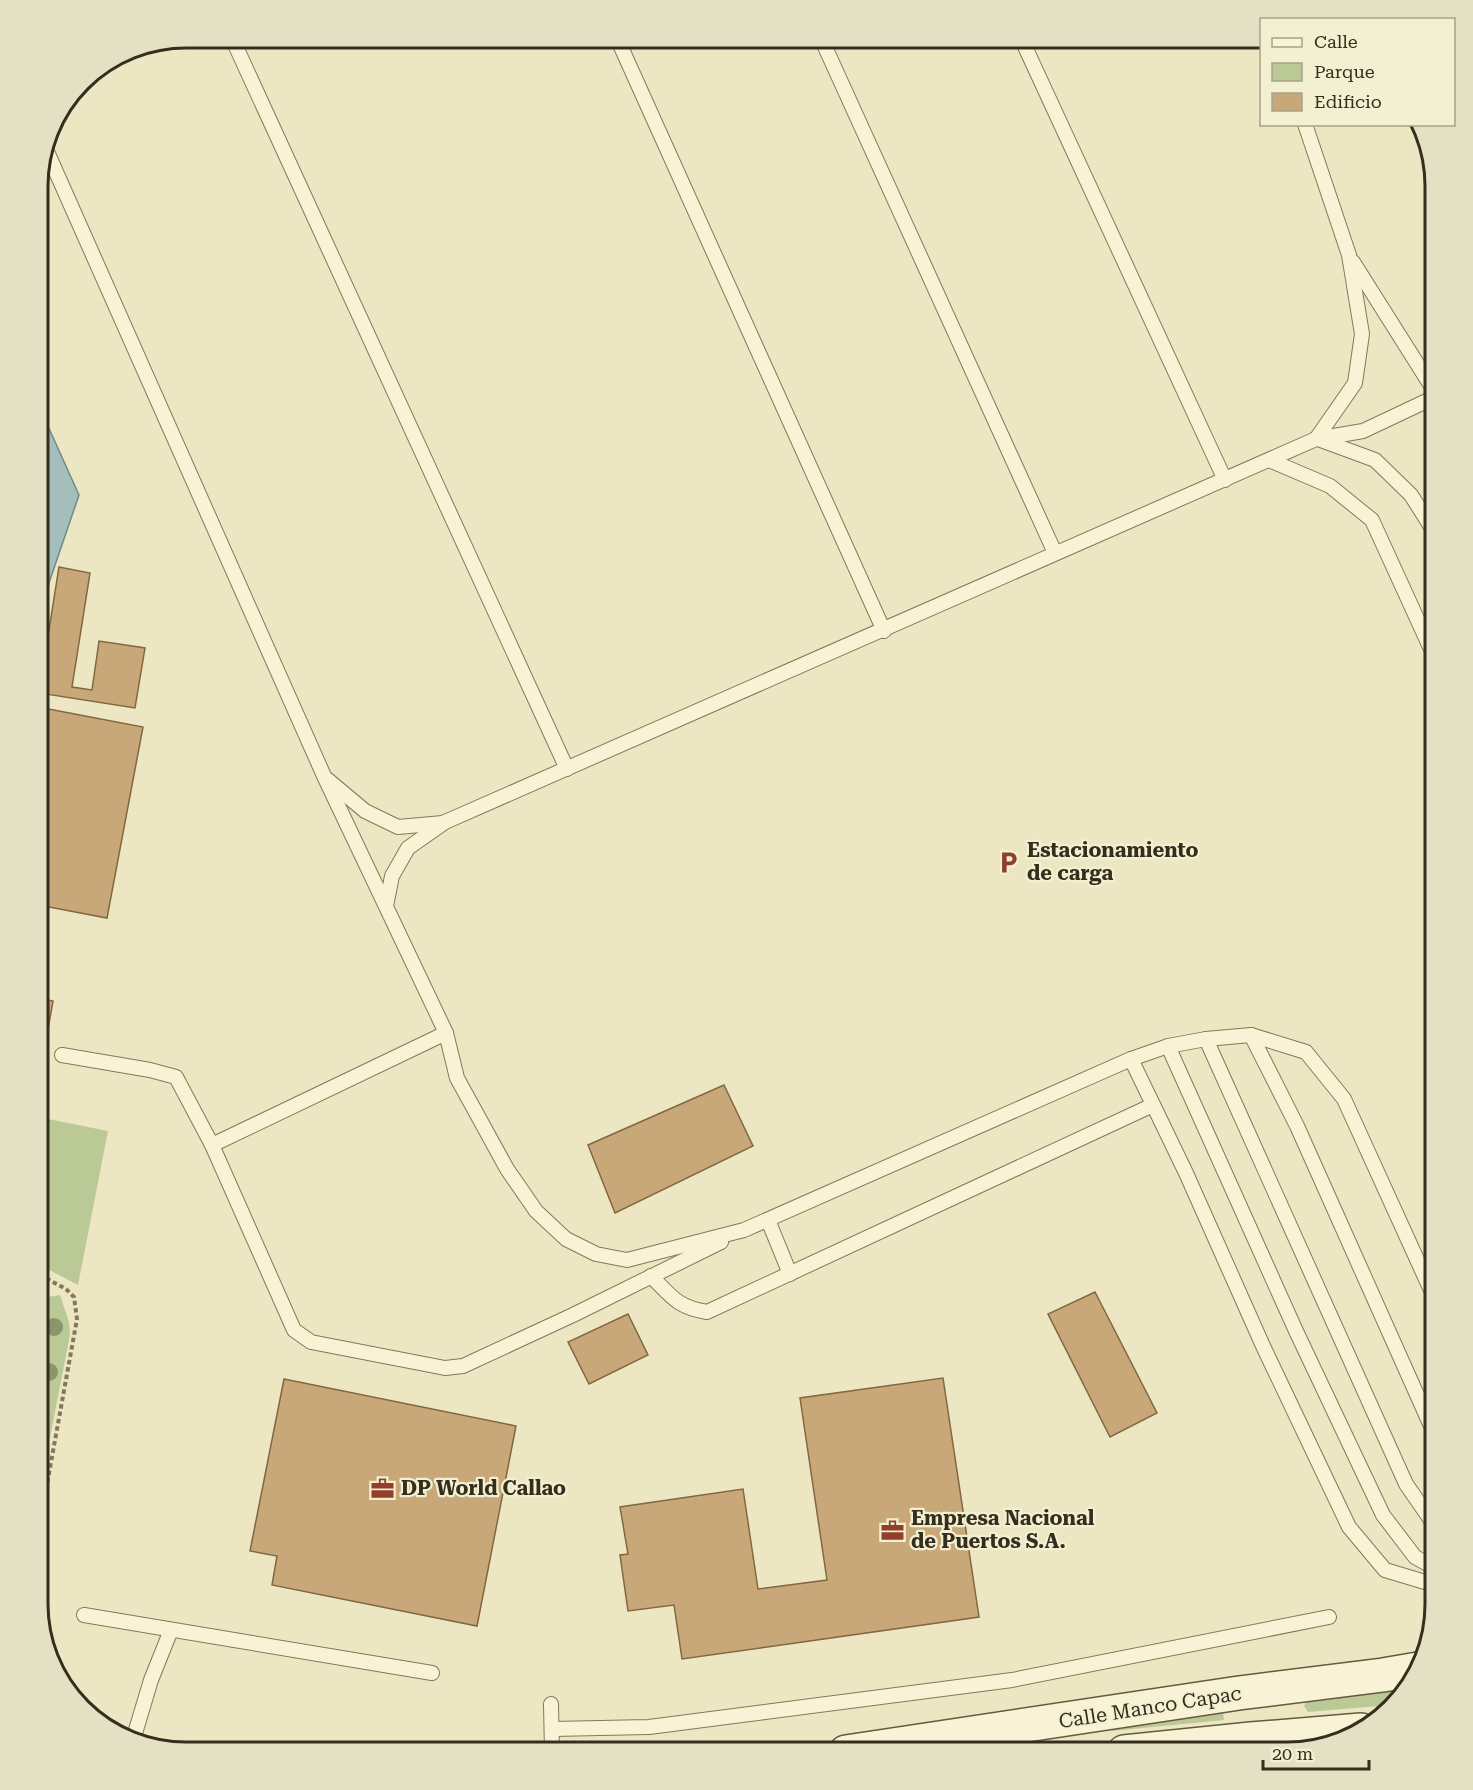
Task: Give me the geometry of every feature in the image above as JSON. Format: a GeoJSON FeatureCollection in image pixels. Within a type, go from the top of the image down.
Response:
{"type":"FeatureCollection","features":[{"type":"Feature","properties":{"kind":"main road","name":"Calle Manco Capac"},"geometry":{"type":"LineString","coordinates":[[913,1742],[1239,1693],[1408,1671]]}},
{"type":"Feature","properties":{"kind":"main road"},"geometry":{"type":"LineString","coordinates":[[1239,1693],[1251,1739]]}},
{"type":"Feature","properties":{"kind":"main road","name":"Calle Manco Capac"},"geometry":{"type":"LineString","coordinates":[[1222,1742],[1339,1732]]}},
{"type":"Feature","properties":{"kind":"lane"},"geometry":{"type":"LineString","coordinates":[[237,48],[567,769]]}},
{"type":"Feature","properties":{"kind":"lane"},"geometry":{"type":"LineString","coordinates":[[622,48],[884,631]]}},
{"type":"Feature","properties":{"kind":"lane"},"geometry":{"type":"LineString","coordinates":[[825,48],[1055,553]]}},
{"type":"Feature","properties":{"kind":"lane"},"geometry":{"type":"LineString","coordinates":[[1026,48],[1225,480]]}},
{"type":"Feature","properties":{"kind":"lane"},"geometry":{"type":"LineString","coordinates":[[1306,126],[1349,255],[1362,334],[1355,383],[1317,439]]}},
{"type":"Feature","properties":{"kind":"lane"},"geometry":{"type":"LineString","coordinates":[[51,160],[324,776],[446,1033],[457,1078],[507,1169],[536,1211],[566,1239],[596,1254],[627,1260],[744,1230]]}},
{"type":"Feature","properties":{"kind":"lane"},"geometry":{"type":"LineString","coordinates":[[1349,255],[1425,375]]}},
{"type":"Feature","properties":{"kind":"lane"},"geometry":{"type":"LineString","coordinates":[[386,906],[392,876],[408,848],[445,822],[1317,439],[1363,431],[1425,402]]}},
{"type":"Feature","properties":{"kind":"lane"},"geometry":{"type":"LineString","coordinates":[[1317,439],[1376,460],[1411,495],[1425,516]]}},
{"type":"Feature","properties":{"kind":"lane"},"geometry":{"type":"LineString","coordinates":[[1269,460],[1330,486],[1372,520],[1425,634]]}},
{"type":"Feature","properties":{"kind":"lane"},"geometry":{"type":"LineString","coordinates":[[324,776],[365,812],[398,826],[445,822]]}},
{"type":"Feature","properties":{"kind":"lane"},"geometry":{"type":"LineString","coordinates":[[212,1144],[446,1033]]}},
{"type":"Feature","properties":{"kind":"lane"},"geometry":{"type":"LineString","coordinates":[[62,1055],[150,1070],[176,1077],[212,1144],[294,1330],[311,1342],[444,1368],[463,1366],[744,1230],[1131,1059],[1168,1046],[1206,1039],[1251,1035],[1306,1052],[1344,1099],[1425,1275]]}},
{"type":"Feature","properties":{"kind":"lane"},"geometry":{"type":"LineString","coordinates":[[1251,1035],[1298,1126],[1425,1410]]}},
{"type":"Feature","properties":{"kind":"lane"},"geometry":{"type":"LineString","coordinates":[[1206,1039],[1406,1484],[1425,1511]]}},
{"type":"Feature","properties":{"kind":"lane"},"geometry":{"type":"LineString","coordinates":[[1168,1046],[1296,1331],[1383,1515],[1415,1557],[1425,1562]]}},
{"type":"Feature","properties":{"kind":"lane"},"geometry":{"type":"LineString","coordinates":[[1131,1059],[1349,1527],[1385,1570],[1425,1582]]}},
{"type":"Feature","properties":{"kind":"lane"},"geometry":{"type":"LineString","coordinates":[[651,1276],[679,1304],[691,1310],[707,1312],[1153,1105]]}},
{"type":"Feature","properties":{"kind":"lane"},"geometry":{"type":"LineString","coordinates":[[768,1220],[790,1274]]}},
{"type":"Feature","properties":{"kind":"lane"},"geometry":{"type":"LineString","coordinates":[[84,1615],[432,1673]]}},
{"type":"Feature","properties":{"kind":"lane"},"geometry":{"type":"LineString","coordinates":[[552,1729],[649,1726],[1011,1680],[1329,1617]]}},
{"type":"Feature","properties":{"kind":"lane"},"geometry":{"type":"LineString","coordinates":[[135,1732],[151,1680],[171,1630]]}},
{"type":"Feature","properties":{"kind":"lane"},"geometry":{"type":"LineString","coordinates":[[551,1704],[552,1742]]}},
{"type":"Feature","properties":{"kind":"path"},"geometry":{"type":"LineString","coordinates":[[48,1279],[66,1289],[74,1297],[77,1319],[48,1477]]}},
{"type":"Feature","properties":{"kind":"green space"},"geometry":{"type":"Polygon","coordinates":[[[48,1119],[108,1131],[78,1285],[48,1269],[48,1119]]]}},
{"type":"Feature","properties":{"kind":"green space"},"geometry":{"type":"Polygon","coordinates":[[[60,1295],[69,1322],[70,1335],[48,1448],[48,1297],[60,1295]]]}},
{"type":"Feature","properties":{"kind":"green space"},"geometry":{"type":"Polygon","coordinates":[[[1394,1691],[1380,1706],[1308,1712],[1304,1706],[1308,1699],[1394,1691]]]}},
{"type":"Feature","properties":{"kind":"green space"},"geometry":{"type":"Polygon","coordinates":[[[1223,1713],[1224,1720],[1112,1731],[1110,1725],[1223,1713]]]}},
{"type":"Feature","properties":{"kind":"water"},"geometry":{"type":"Polygon","coordinates":[[[48,426],[79,495],[48,586],[48,426]]]}},
{"type":"Feature","properties":{"kind":"building"},"geometry":{"type":"Polygon","coordinates":[[[59,567],[90,573],[72,687],[92,690],[99,641],[145,648],[135,708],[48,694],[48,636],[59,567]]]}},
{"type":"Feature","properties":{"kind":"building"},"geometry":{"type":"Polygon","coordinates":[[[48,709],[143,727],[107,918],[48,907],[48,709]]]}},
{"type":"Feature","properties":{"kind":"building"},"geometry":{"type":"Polygon","coordinates":[[[48,1000],[53,1001],[48,1029],[48,1000]]]}},
{"type":"Feature","properties":{"kind":"building"},"geometry":{"type":"Polygon","coordinates":[[[724,1085],[753,1146],[615,1213],[588,1145],[724,1085]]]}},
{"type":"Feature","properties":{"kind":"building"},"geometry":{"type":"Polygon","coordinates":[[[1095,1292],[1157,1413],[1110,1437],[1048,1314],[1095,1292]]]}},
{"type":"Feature","properties":{"kind":"building"},"geometry":{"type":"Polygon","coordinates":[[[628,1314],[648,1355],[589,1384],[568,1342],[628,1314]]]}},
{"type":"Feature","properties":{"kind":"building","name":"Empresa Nacional de Puertos S.A."},"geometry":{"type":"Polygon","coordinates":[[[943,1378],[979,1617],[682,1659],[674,1605],[628,1611],[620,1555],[628,1554],[620,1507],[743,1489],[758,1589],[827,1580],[800,1398],[943,1378]]]}},
{"type":"Feature","properties":{"kind":"building","name":"DP World Callao"},"geometry":{"type":"Polygon","coordinates":[[[284,1379],[516,1426],[477,1626],[272,1585],[277,1556],[250,1551],[284,1379]]]}},
{"type":"Feature","properties":{"kind":"place","name":"Estacionamiento de carga"},"geometry":{"type":"Point","coordinates":[1009,862]}},
{"type":"Feature","properties":{"kind":"place","name":"DP World Callao"},"geometry":{"type":"Point","coordinates":[383,1488]}},
{"type":"Feature","properties":{"kind":"place","name":"Empresa Nacional de Puertos S.A."},"geometry":{"type":"Point","coordinates":[893,1530]}}]}
